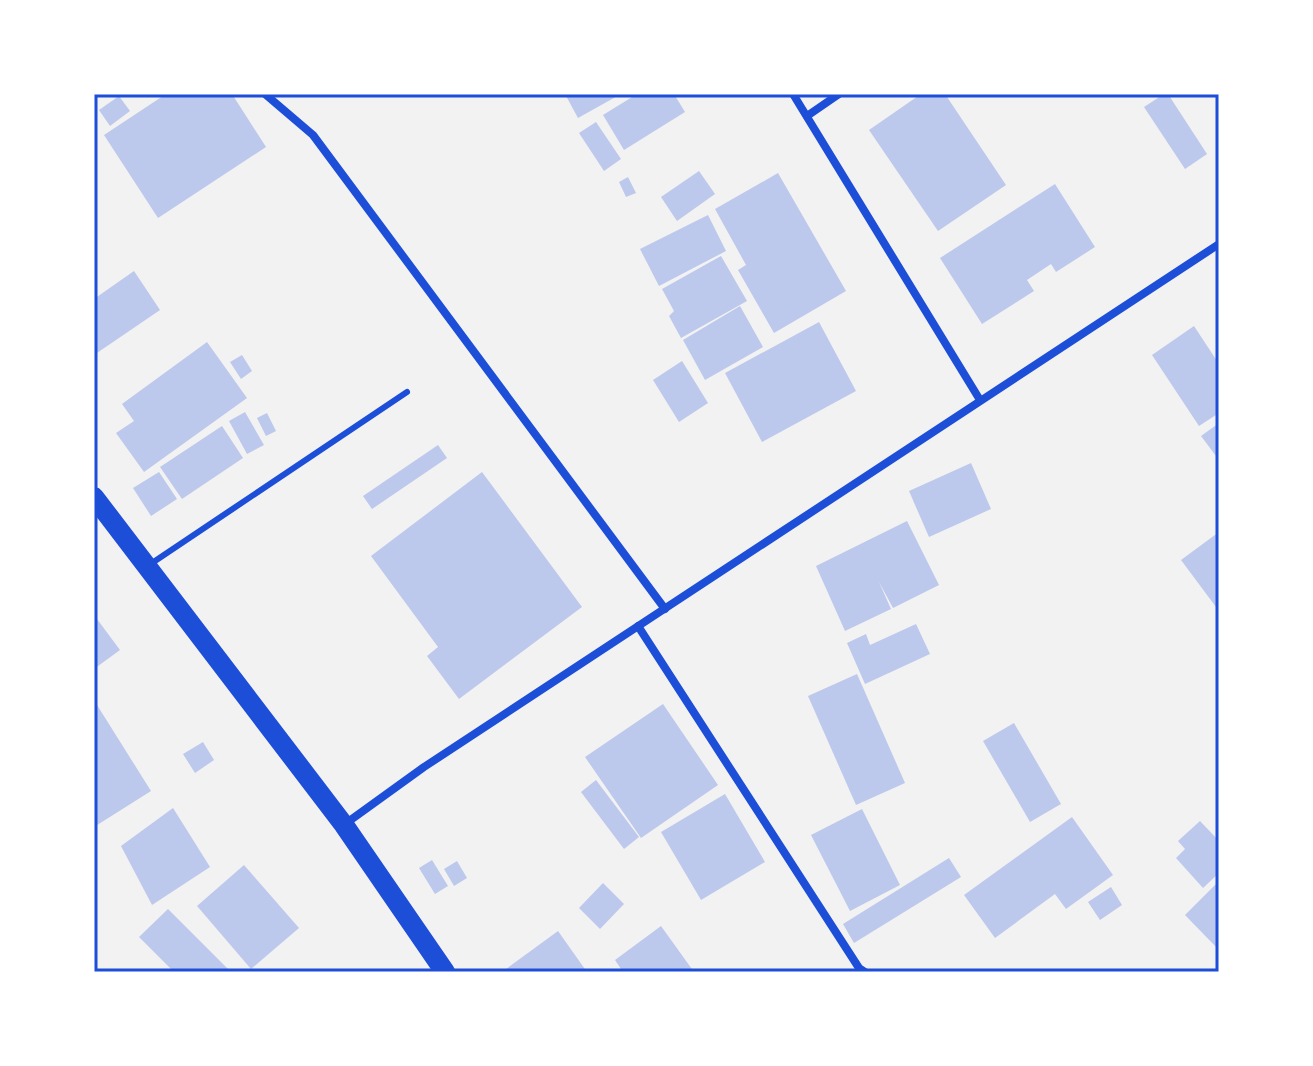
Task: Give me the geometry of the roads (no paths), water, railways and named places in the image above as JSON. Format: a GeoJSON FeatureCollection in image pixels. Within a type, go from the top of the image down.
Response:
{"type":"FeatureCollection","features":[{"type":"Feature","properties":{"kind":"main road"},"geometry":{"type":"LineString","coordinates":[[94,497],[145,568],[344,825],[445,972]]}},
{"type":"Feature","properties":{"kind":"street"},"geometry":{"type":"LineString","coordinates":[[265,94],[313,135],[665,609]]}},
{"type":"Feature","properties":{"kind":"street"},"geometry":{"type":"LineString","coordinates":[[793,94],[980,400]]}},
{"type":"Feature","properties":{"kind":"street"},"geometry":{"type":"LineString","coordinates":[[807,116],[839,94]]}},
{"type":"Feature","properties":{"kind":"street"},"geometry":{"type":"LineString","coordinates":[[344,825],[638,626],[1219,244]]}},
{"type":"Feature","properties":{"kind":"street"},"geometry":{"type":"LineString","coordinates":[[638,626],[859,968],[865,972]]}},
{"type":"Feature","properties":{"kind":"lane"},"geometry":{"type":"LineString","coordinates":[[145,568],[407,392]]}}]}
